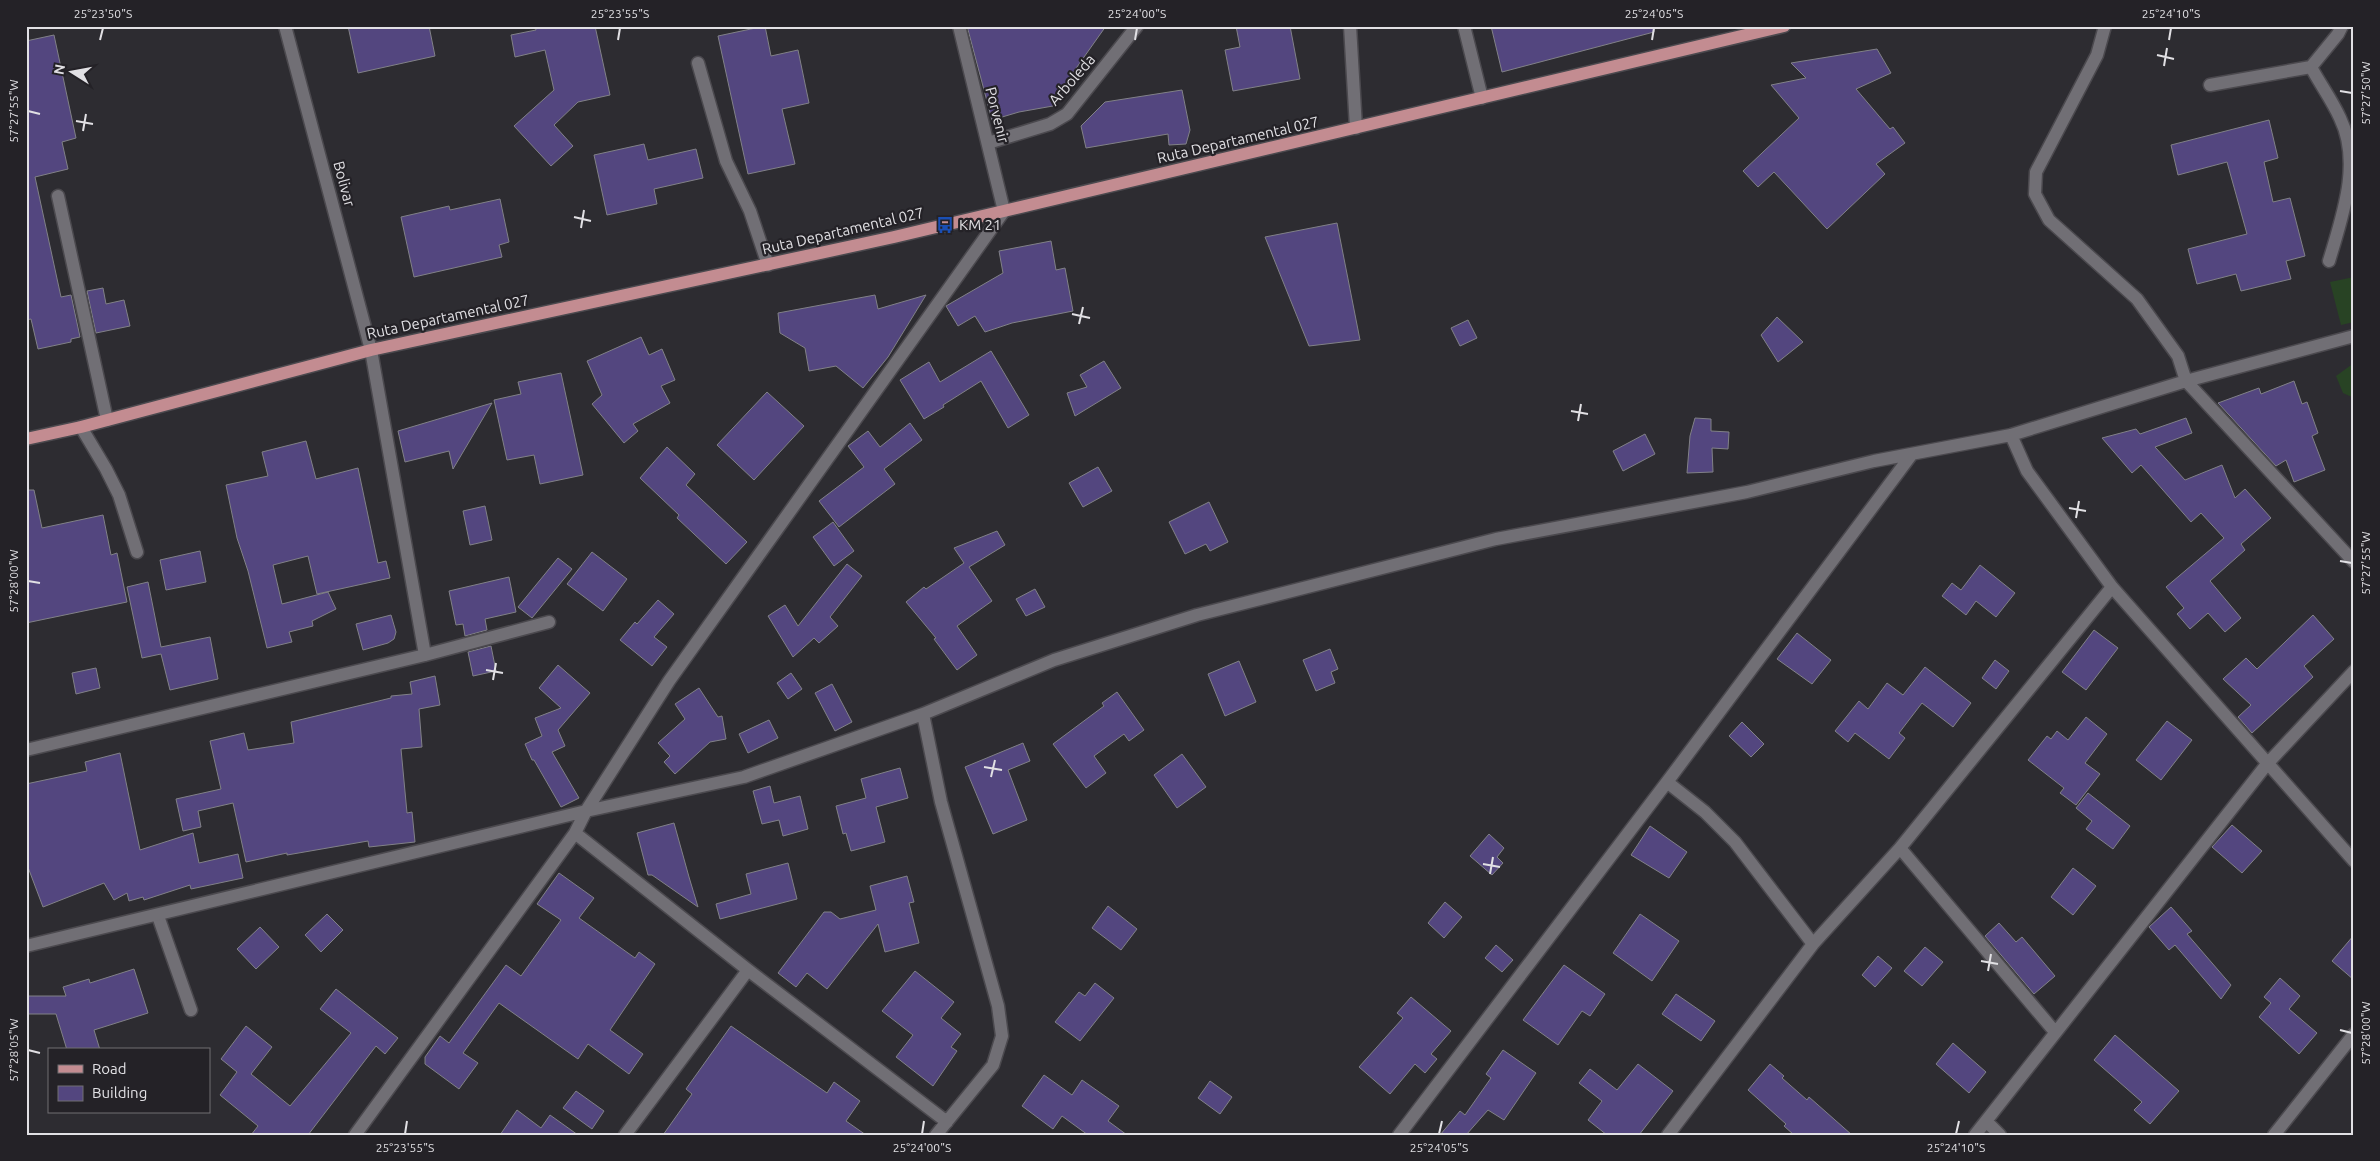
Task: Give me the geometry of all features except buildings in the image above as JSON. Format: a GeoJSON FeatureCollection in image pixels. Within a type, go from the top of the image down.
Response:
{"type":"FeatureCollection","features":[{"type":"Feature","properties":{"kind":"main road","name":"Ruta Departamental 027"},"geometry":{"type":"LineString","coordinates":[[26,439],[81,427],[372,350],[768,265],[1004,211],[1784,26]]}},
{"type":"Feature","properties":{"kind":"street","name":"Bolivar"},"geometry":{"type":"LineString","coordinates":[[285,26],[372,350],[424,655]]}},
{"type":"Feature","properties":{"kind":"street","name":"Porvenir"},"geometry":{"type":"LineString","coordinates":[[959,26],[1004,211]]}},
{"type":"Feature","properties":{"kind":"street","name":"Arboleda"},"geometry":{"type":"LineString","coordinates":[[988,143],[1050,124],[1067,114],[1137,26]]}},
{"type":"Feature","properties":{"kind":"street"},"geometry":{"type":"LineString","coordinates":[[1350,26],[1356,128]]}},
{"type":"Feature","properties":{"kind":"street"},"geometry":{"type":"LineString","coordinates":[[1464,26],[1482,98]]}},
{"type":"Feature","properties":{"kind":"street"},"geometry":{"type":"LineString","coordinates":[[2105,26],[2097,55],[2036,172],[2035,194],[2048,220],[2137,299],[2178,356],[2186,381],[2354,562]]}},
{"type":"Feature","properties":{"kind":"street"},"geometry":{"type":"LineString","coordinates":[[2210,85],[2311,67],[2338,34],[2342,26]]}},
{"type":"Feature","properties":{"kind":"street"},"geometry":{"type":"LineString","coordinates":[[698,63],[726,161],[750,212],[768,265]]}},
{"type":"Feature","properties":{"kind":"street"},"geometry":{"type":"LineString","coordinates":[[2311,67],[2341,118],[2347,143],[2349,196],[2329,261]]}},
{"type":"Feature","properties":{"kind":"street"},"geometry":{"type":"LineString","coordinates":[[58,196],[107,420]]}},
{"type":"Feature","properties":{"kind":"street"},"geometry":{"type":"LineString","coordinates":[[355,1135],[574,833],[669,681],[1004,211]]}},
{"type":"Feature","properties":{"kind":"street"},"geometry":{"type":"LineString","coordinates":[[26,946],[158,916],[351,867],[586,811],[744,777],[923,714],[1054,660],[1198,615],[1496,539],[1747,492],[1874,461],[2011,435],[2186,381],[2354,336]]}},
{"type":"Feature","properties":{"kind":"street"},"geometry":{"type":"LineString","coordinates":[[81,427],[119,495],[137,552]]}},
{"type":"Feature","properties":{"kind":"street"},"geometry":{"type":"LineString","coordinates":[[2011,435],[2027,471],[2112,587],[2354,861]]}},
{"type":"Feature","properties":{"kind":"street"},"geometry":{"type":"LineString","coordinates":[[1399,1135],[1667,782],[1912,454]]}},
{"type":"Feature","properties":{"kind":"street"},"geometry":{"type":"LineString","coordinates":[[1668,1135],[1813,944],[1900,848],[2112,587]]}},
{"type":"Feature","properties":{"kind":"street"},"geometry":{"type":"LineString","coordinates":[[26,750],[424,655],[549,622]]}},
{"type":"Feature","properties":{"kind":"street"},"geometry":{"type":"LineString","coordinates":[[1975,1135],[2267,764],[2354,671]]}},
{"type":"Feature","properties":{"kind":"street"},"geometry":{"type":"LineString","coordinates":[[923,714],[941,802],[998,1006],[1002,1036],[993,1065],[936,1135]]}},
{"type":"Feature","properties":{"kind":"street"},"geometry":{"type":"LineString","coordinates":[[1667,782],[1705,812],[1735,842],[1813,944]]}},
{"type":"Feature","properties":{"kind":"street"},"geometry":{"type":"LineString","coordinates":[[574,833],[748,970],[947,1122]]}},
{"type":"Feature","properties":{"kind":"street"},"geometry":{"type":"LineString","coordinates":[[1900,848],[2055,1032]]}},
{"type":"Feature","properties":{"kind":"street"},"geometry":{"type":"LineString","coordinates":[[158,916],[191,1010]]}},
{"type":"Feature","properties":{"kind":"street"},"geometry":{"type":"LineString","coordinates":[[625,1135],[748,970]]}},
{"type":"Feature","properties":{"kind":"street"},"geometry":{"type":"LineString","coordinates":[[2274,1135],[2354,1034]]}},
{"type":"Feature","properties":{"kind":"street"},"geometry":{"type":"LineString","coordinates":[[1986,1120],[2000,1135]]}},
{"type":"Feature","properties":{"kind":"green space"},"geometry":{"type":"Polygon","coordinates":[[[2354,277],[2354,322],[2341,325],[2330,282],[2354,277]]]}},
{"type":"Feature","properties":{"kind":"green space"},"geometry":{"type":"Polygon","coordinates":[[[2354,363],[2354,398],[2343,393],[2336,376],[2354,363]]]}},
{"type":"Feature","properties":{"kind":"place","name":"KM 21"},"geometry":{"type":"Point","coordinates":[945,225]}}]}
